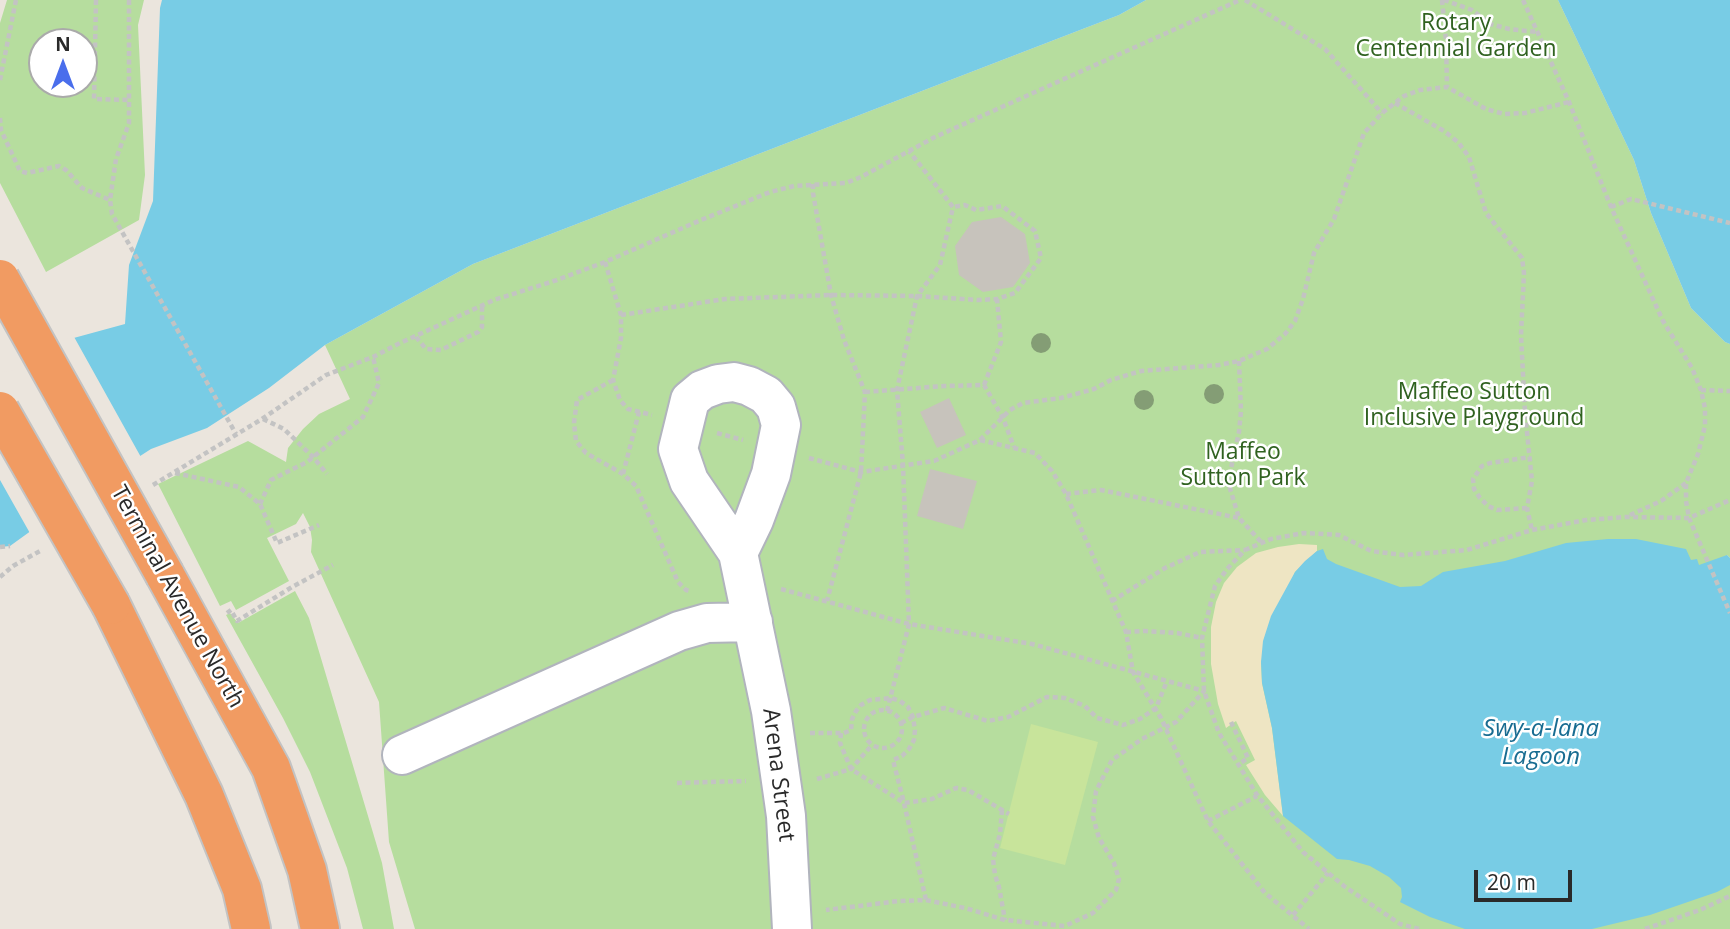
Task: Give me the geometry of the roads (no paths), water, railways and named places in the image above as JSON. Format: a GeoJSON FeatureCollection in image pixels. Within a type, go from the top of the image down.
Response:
{"type":"FeatureCollection","features":[{"type":"Feature","properties":{"kind":"highway","name":"Terminal Avenue North"},"geometry":{"type":"LineString","coordinates":[[0,279],[271,768],[307,870],[320,929]]}},
{"type":"Feature","properties":{"kind":"highway"},"geometry":{"type":"LineString","coordinates":[[0,411],[111,605],[204,796],[242,889],[251,929]]}},
{"type":"Feature","properties":{"kind":"lane","name":"Arena Street"},"geometry":{"type":"LineString","coordinates":[[738,553],[771,711],[786,816],[792,929]]}},
{"type":"Feature","properties":{"kind":"lane"},"geometry":{"type":"LineString","coordinates":[[402,755],[679,631],[707,623],[752,622]]}},
{"type":"Feature","properties":{"kind":"water"},"geometry":{"type":"Polygon","coordinates":[[[162,0],[1146,0],[1119,15],[473,264],[325,345],[269,388],[207,428],[151,449],[89,489],[10,546],[0,547],[0,376],[12,374],[70,339],[125,324],[129,265],[153,201],[162,0]]]}},
{"type":"Feature","properties":{"kind":"water"},"geometry":{"type":"Polygon","coordinates":[[[1558,0],[1730,0],[1730,344],[1691,308],[1651,213],[1634,160],[1558,0]]]}},
{"type":"Feature","properties":{"kind":"water","name":"Swy-a-lana Lagoon"},"geometry":{"type":"Polygon","coordinates":[[[1636,539],[1686,549],[1691,560],[1697,559],[1699,565],[1727,555],[1730,558],[1730,885],[1650,915],[1592,929],[1465,929],[1430,917],[1400,902],[1401,888],[1389,877],[1370,866],[1337,859],[1283,816],[1261,662],[1263,641],[1271,616],[1295,572],[1305,561],[1323,549],[1327,559],[1336,564],[1400,587],[1421,586],[1443,572],[1505,561],[1566,543],[1636,539]]]}},
{"type":"Feature","properties":{"kind":"park label","name":"Rotary Centennial Garden"},"geometry":{"type":"Point","coordinates":[1456,36]}},
{"type":"Feature","properties":{"kind":"park label","name":"Maffeo Sutton Inclusive Playground"},"geometry":{"type":"Point","coordinates":[1474,405]}},
{"type":"Feature","properties":{"kind":"park label","name":"Maffeo Sutton Park"},"geometry":{"type":"Point","coordinates":[1243,465]}}]}
